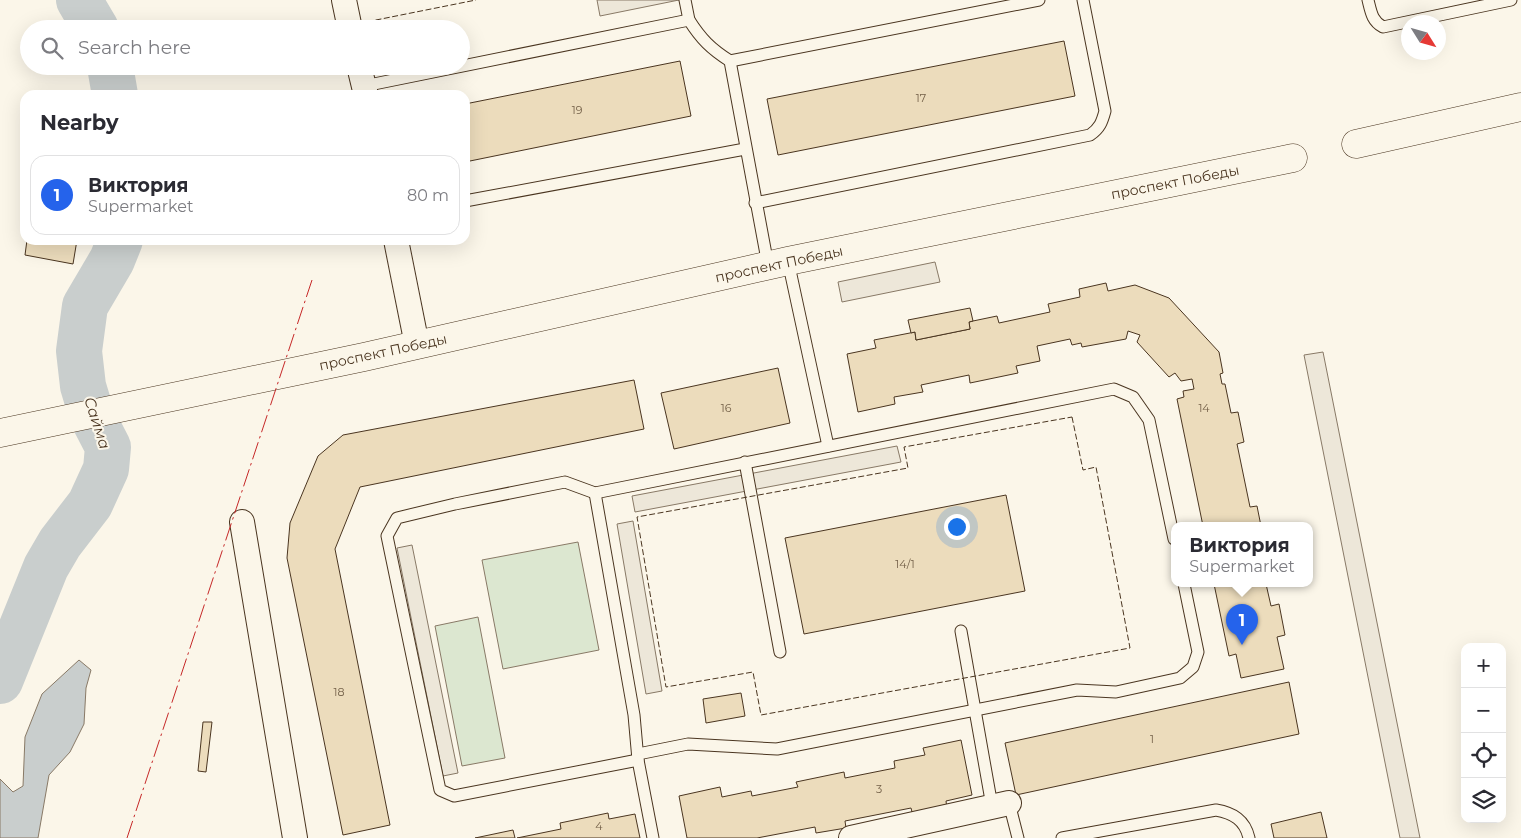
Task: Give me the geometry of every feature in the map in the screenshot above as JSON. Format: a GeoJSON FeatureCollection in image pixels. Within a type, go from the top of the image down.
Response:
{"type":"FeatureCollection","features":[{"type":"Feature","properties":{"kind":"street"},"geometry":{"type":"LineString","coordinates":[[344,0],[348,20]]}},
{"type":"Feature","properties":{"kind":"street"},"geometry":{"type":"LineString","coordinates":[[1356,144],[1521,107]]}},
{"type":"Feature","properties":{"kind":"street","name":"проспект Победы"},"geometry":{"type":"LineString","coordinates":[[0,433],[417,345],[778,263],[1294,158]]}},
{"type":"Feature","properties":{"kind":"street"},"geometry":{"type":"LineString","coordinates":[[397,245],[417,345]]}},
{"type":"Feature","properties":{"kind":"street"},"geometry":{"type":"LineString","coordinates":[[242,522],[295,838]]}},
{"type":"Feature","properties":{"kind":"street"},"geometry":{"type":"LineString","coordinates":[[850,838],[1000,804]]}},
{"type":"Feature","properties":{"kind":"lane"},"geometry":{"type":"LineString","coordinates":[[685,0],[689,20],[699,36],[712,49],[730,61],[1039,0]]}},
{"type":"Feature","properties":{"kind":"lane"},"geometry":{"type":"LineString","coordinates":[[755,203],[1090,135],[1098,130],[1105,110],[1083,0]]}},
{"type":"Feature","properties":{"kind":"lane"},"geometry":{"type":"LineString","coordinates":[[1368,0],[1372,17],[1376,24],[1383,27],[1511,0]]}},
{"type":"Feature","properties":{"kind":"lane"},"geometry":{"type":"LineString","coordinates":[[470,62],[689,20]]}},
{"type":"Feature","properties":{"kind":"lane"},"geometry":{"type":"LineString","coordinates":[[730,61],[755,203],[778,263],[828,446]]}},
{"type":"Feature","properties":{"kind":"lane"},"geometry":{"type":"LineString","coordinates":[[363,83],[404,75]]}},
{"type":"Feature","properties":{"kind":"lane"},"geometry":{"type":"LineString","coordinates":[[470,200],[745,149]]}},
{"type":"Feature","properties":{"kind":"lane"},"geometry":{"type":"LineString","coordinates":[[1171,524],[1150,420],[1133,398],[1114,389],[595,493],[565,482],[455,504],[397,518],[387,536],[440,790],[454,796],[638,757],[688,744],[777,748],[1077,690],[1116,692],[1180,678],[1193,667],[1198,652],[1185,587]]}},
{"type":"Feature","properties":{"kind":"lane"},"geometry":{"type":"LineString","coordinates":[[745,462],[780,652]]}},
{"type":"Feature","properties":{"kind":"lane"},"geometry":{"type":"LineString","coordinates":[[595,493],[634,715],[638,757],[653,838]]}},
{"type":"Feature","properties":{"kind":"lane"},"geometry":{"type":"LineString","coordinates":[[961,631],[975,709],[1000,804],[1018,838]]}},
{"type":"Feature","properties":{"kind":"lane"},"geometry":{"type":"LineString","coordinates":[[1062,838],[1216,810],[1228,812],[1241,820],[1248,830],[1249,838]]}},
{"type":"Feature","properties":{"kind":"green space"},"geometry":{"type":"Polygon","coordinates":[[[578,542],[599,650],[503,669],[482,560],[578,542]]]}},
{"type":"Feature","properties":{"kind":"green space"},"geometry":{"type":"Polygon","coordinates":[[[478,617],[505,758],[462,766],[435,626],[478,617]]]}},
{"type":"Feature","properties":{"kind":"shaded area"},"geometry":{"type":"Polygon","coordinates":[[[597,0],[679,0],[600,16],[597,0]]]}},
{"type":"Feature","properties":{"kind":"shaded area"},"geometry":{"type":"Polygon","coordinates":[[[935,262],[940,282],[842,302],[838,282],[935,262]]]}},
{"type":"Feature","properties":{"kind":"shaded area"},"geometry":{"type":"Polygon","coordinates":[[[1323,352],[1420,838],[1400,838],[1304,355],[1323,352]]]}},
{"type":"Feature","properties":{"kind":"shaded area"},"geometry":{"type":"Polygon","coordinates":[[[897,446],[901,462],[635,512],[632,496],[897,446]]]}},
{"type":"Feature","properties":{"kind":"shaded area"},"geometry":{"type":"Polygon","coordinates":[[[633,521],[662,691],[646,694],[617,524],[633,521]]]}},
{"type":"Feature","properties":{"kind":"shaded area"},"geometry":{"type":"Polygon","coordinates":[[[412,545],[458,773],[443,776],[397,548],[412,545]]]}},
{"type":"Feature","properties":{"kind":"shaded area"},"geometry":{"type":"Polygon","coordinates":[[[79,660],[91,670],[86,688],[84,724],[70,752],[49,775],[38,838],[0,838],[0,779],[13,792],[23,786],[25,737],[42,694],[79,660]]]}},
{"type":"Feature","properties":{"kind":"building"},"geometry":{"type":"Polygon","coordinates":[[[1064,41],[1075,96],[778,155],[767,99],[1064,41]]]}},
{"type":"Feature","properties":{"kind":"building"},"geometry":{"type":"Polygon","coordinates":[[[680,61],[691,116],[470,161],[470,103],[680,61]]]}},
{"type":"Feature","properties":{"kind":"building"},"geometry":{"type":"Polygon","coordinates":[[[26,245],[76,245],[73,264],[25,255],[26,245]]]}},
{"type":"Feature","properties":{"kind":"building"},"geometry":{"type":"Polygon","coordinates":[[[1106,283],[1108,291],[1135,285],[1169,298],[1219,352],[1223,373],[1220,374],[1222,384],[1225,384],[1231,413],[1238,412],[1244,442],[1237,444],[1250,507],[1257,506],[1260,522],[1202,522],[1177,399],[1184,397],[1183,391],[1194,389],[1192,379],[1181,381],[1175,373],[1169,377],[1137,342],[1140,335],[1128,331],[1126,339],[1082,347],[1081,343],[1072,345],[1070,339],[1037,346],[1040,361],[1016,366],[1018,373],[970,383],[969,375],[921,385],[923,392],[894,397],[895,404],[858,412],[847,354],[876,348],[874,340],[915,332],[916,340],[970,329],[969,322],[973,321],[997,316],[999,323],[1050,312],[1048,304],[1080,297],[1079,289],[1106,283]]]}},
{"type":"Feature","properties":{"kind":"building"},"geometry":{"type":"Polygon","coordinates":[[[970,308],[973,321],[969,322],[970,329],[916,340],[915,332],[911,333],[908,320],[970,308]]]}},
{"type":"Feature","properties":{"kind":"building"},"geometry":{"type":"Polygon","coordinates":[[[778,368],[790,423],[674,449],[661,393],[778,368]]]}},
{"type":"Feature","properties":{"kind":"building"},"geometry":{"type":"Polygon","coordinates":[[[634,380],[644,429],[360,487],[335,549],[390,825],[343,835],[287,558],[290,523],[318,456],[343,435],[634,380]]]}},
{"type":"Feature","properties":{"kind":"building"},"geometry":{"type":"Polygon","coordinates":[[[1006,495],[1025,591],[804,634],[785,538],[1006,495]]]}},
{"type":"Feature","properties":{"kind":"building"},"geometry":{"type":"Polygon","coordinates":[[[1215,587],[1267,587],[1271,606],[1279,604],[1285,635],[1277,637],[1284,669],[1241,678],[1236,654],[1229,656],[1215,587]]]}},
{"type":"Feature","properties":{"kind":"building"},"geometry":{"type":"Polygon","coordinates":[[[1289,682],[1299,734],[1016,795],[1005,743],[1289,682]]]}},
{"type":"Feature","properties":{"kind":"building"},"geometry":{"type":"Polygon","coordinates":[[[741,693],[745,716],[706,723],[703,699],[741,693]]]}},
{"type":"Feature","properties":{"kind":"building"},"geometry":{"type":"Polygon","coordinates":[[[203,722],[212,722],[206,772],[198,771],[203,722]]]}},
{"type":"Feature","properties":{"kind":"building"},"geometry":{"type":"Polygon","coordinates":[[[961,740],[972,795],[946,801],[947,809],[913,816],[911,808],[845,821],[846,828],[816,833],[815,827],[757,838],[687,838],[679,796],[720,787],[722,797],[751,791],[752,796],[798,787],[796,782],[844,772],[845,778],[895,768],[894,761],[925,755],[923,748],[961,740]]]}},
{"type":"Feature","properties":{"kind":"building"},"geometry":{"type":"Polygon","coordinates":[[[1321,812],[1327,838],[1274,838],[1271,824],[1321,812]]]}},
{"type":"Feature","properties":{"kind":"building"},"geometry":{"type":"Polygon","coordinates":[[[608,813],[609,819],[635,814],[640,838],[517,838],[561,829],[560,823],[608,813]]]}},
{"type":"Feature","properties":{"kind":"building"},"geometry":{"type":"Polygon","coordinates":[[[513,830],[515,838],[475,838],[513,830]]]}},
{"type":"Feature","properties":{"kind":"waterway","name":"Сайма"},"geometry":{"type":"LineString","coordinates":[[79,0],[91,20]]}},
{"type":"Feature","properties":{"kind":"waterway","name":"Сайма"},"geometry":{"type":"LineString","coordinates":[[112,75],[114,90]]}},
{"type":"Feature","properties":{"kind":"waterway","name":"Сайма"},"geometry":{"type":"LineString","coordinates":[[0,681],[46,567],[60,543],[90,504],[106,469],[108,447],[92,416],[83,386],[79,351],[85,306],[112,260],[118,245]]}},
{"type":"Feature","properties":{"kind":"fence"},"geometry":{"type":"LineString","coordinates":[[376,20],[476,0]]}},
{"type":"Feature","properties":{"kind":"fence"},"geometry":{"type":"LineString","coordinates":[[1072,417],[1083,470],[1096,467],[1130,648],[761,715],[753,672],[666,687],[637,517],[908,468],[904,447],[1072,417]]}},
{"type":"Feature","properties":{"kind":"power"},"geometry":{"type":"LineString","coordinates":[[127,838],[312,280]]}},
{"type":"Feature","properties":{"kind":"place","name":"Виктория"},"geometry":{"type":"Point","coordinates":[1242,645]}}]}
